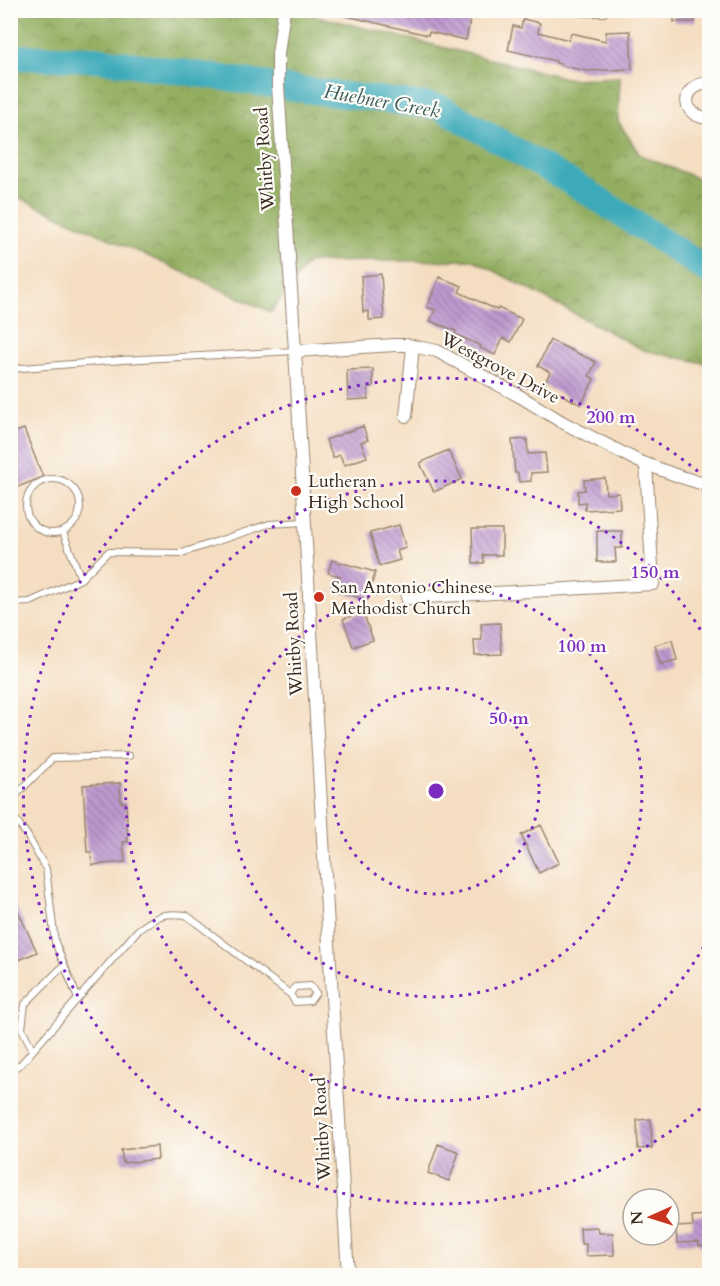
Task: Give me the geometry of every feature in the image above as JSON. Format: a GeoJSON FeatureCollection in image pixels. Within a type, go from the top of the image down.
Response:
{"type":"FeatureCollection","features":[{"type":"Feature","properties":{"kind":"street","name":"Whitby Road"},"geometry":{"type":"LineString","coordinates":[[284,10],[278,85],[348,1275]]}},
{"type":"Feature","properties":{"kind":"street"},"geometry":{"type":"LineString","coordinates":[[582,10],[603,10]]}},
{"type":"Feature","properties":{"kind":"street"},"geometry":{"type":"LineString","coordinates":[[710,82],[700,83],[693,87],[688,95],[690,111],[697,116],[710,117]]}},
{"type":"Feature","properties":{"kind":"street","name":"Westgrove Drive"},"geometry":{"type":"LineString","coordinates":[[295,351],[394,345],[437,351],[562,422],[646,464],[710,486]]}},
{"type":"Feature","properties":{"kind":"street"},"geometry":{"type":"LineString","coordinates":[[406,416],[412,346]]}},
{"type":"Feature","properties":{"kind":"street"},"geometry":{"type":"LineString","coordinates":[[407,598],[653,584],[646,464]]}},
{"type":"Feature","properties":{"kind":"lane"},"geometry":{"type":"LineString","coordinates":[[10,369],[295,351]]}},
{"type":"Feature","properties":{"kind":"lane"},"geometry":{"type":"LineString","coordinates":[[46,479],[64,480],[78,492],[81,502],[77,520],[63,532],[53,534],[37,528],[27,514],[27,496],[31,489],[46,479]]}},
{"type":"Feature","properties":{"kind":"lane"},"geometry":{"type":"LineString","coordinates":[[10,603],[30,602],[81,579],[108,552],[182,553],[268,524],[305,522]]}},
{"type":"Feature","properties":{"kind":"lane"},"geometry":{"type":"LineString","coordinates":[[63,532],[81,579]]}},
{"type":"Feature","properties":{"kind":"lane"},"geometry":{"type":"LineString","coordinates":[[10,801],[53,758],[129,756]]}},
{"type":"Feature","properties":{"kind":"lane"},"geometry":{"type":"LineString","coordinates":[[10,812],[27,835],[46,869],[55,942],[78,999]]}},
{"type":"Feature","properties":{"kind":"lane"},"geometry":{"type":"LineString","coordinates":[[10,1070],[21,1064],[138,930],[155,918],[170,913],[186,915],[290,994],[295,1002],[310,1001],[316,993]]}},
{"type":"Feature","properties":{"kind":"lane"},"geometry":{"type":"LineString","coordinates":[[33,1050],[22,1029],[25,1005],[64,965]]}},
{"type":"Feature","properties":{"kind":"lane"},"geometry":{"type":"LineString","coordinates":[[290,994],[295,987],[303,986],[310,986],[316,993],[333,993]]}},
{"type":"Feature","properties":{"kind":"green space"},"geometry":{"type":"Polygon","coordinates":[[[274,10],[305,13],[570,79],[620,77],[618,121],[640,155],[709,183],[709,364],[643,350],[474,260],[308,262],[271,312],[11,194],[11,11],[274,10]]]}},
{"type":"Feature","properties":{"kind":"building"},"geometry":{"type":"Polygon","coordinates":[[[343,10],[466,10],[465,14],[471,15],[466,40],[429,32],[428,35],[342,15],[343,10]]]}},
{"type":"Feature","properties":{"kind":"building"},"geometry":{"type":"Polygon","coordinates":[[[674,10],[695,10],[695,22],[674,22],[674,10]]]}},
{"type":"Feature","properties":{"kind":"building"},"geometry":{"type":"Polygon","coordinates":[[[523,19],[540,23],[538,32],[569,40],[571,33],[606,41],[606,32],[630,31],[632,69],[587,71],[508,50],[513,26],[521,28],[523,19]]]}},
{"type":"Feature","properties":{"kind":"building"},"geometry":{"type":"Polygon","coordinates":[[[381,274],[384,319],[369,320],[369,311],[363,312],[361,276],[381,274]]]}},
{"type":"Feature","properties":{"kind":"building"},"geometry":{"type":"Polygon","coordinates":[[[439,277],[462,286],[459,292],[522,319],[511,342],[503,338],[495,355],[455,334],[456,331],[430,321],[435,310],[427,307],[439,277]]]}},
{"type":"Feature","properties":{"kind":"building"},"geometry":{"type":"Polygon","coordinates":[[[550,340],[596,362],[589,376],[594,379],[581,405],[544,385],[550,372],[538,366],[550,340]]]}},
{"type":"Feature","properties":{"kind":"building"},"geometry":{"type":"Polygon","coordinates":[[[373,369],[373,387],[368,387],[368,399],[348,400],[347,370],[373,369]]]}},
{"type":"Feature","properties":{"kind":"building"},"geometry":{"type":"Polygon","coordinates":[[[363,426],[368,440],[361,442],[367,457],[344,465],[340,455],[333,458],[326,440],[363,426]]]}},
{"type":"Feature","properties":{"kind":"building"},"geometry":{"type":"Polygon","coordinates":[[[24,429],[43,477],[10,490],[10,434],[24,429]]]}},
{"type":"Feature","properties":{"kind":"building"},"geometry":{"type":"Polygon","coordinates":[[[527,439],[528,454],[545,453],[547,472],[531,473],[531,481],[519,482],[518,473],[515,473],[512,440],[527,439]]]}},
{"type":"Feature","properties":{"kind":"building"},"geometry":{"type":"Polygon","coordinates":[[[448,450],[462,479],[434,492],[420,463],[448,450]]]}},
{"type":"Feature","properties":{"kind":"building"},"geometry":{"type":"Polygon","coordinates":[[[605,478],[606,494],[619,493],[620,508],[585,510],[585,502],[578,503],[578,491],[585,490],[584,480],[605,478]]]}},
{"type":"Feature","properties":{"kind":"building"},"geometry":{"type":"Polygon","coordinates":[[[399,525],[406,548],[397,551],[400,560],[379,566],[370,533],[399,525]]]}},
{"type":"Feature","properties":{"kind":"building"},"geometry":{"type":"Polygon","coordinates":[[[472,529],[502,529],[502,555],[483,555],[484,563],[473,563],[472,529]]]}},
{"type":"Feature","properties":{"kind":"building"},"geometry":{"type":"Polygon","coordinates":[[[597,531],[622,531],[622,548],[615,548],[616,562],[597,562],[597,531]]]}},
{"type":"Feature","properties":{"kind":"building"},"geometry":{"type":"Polygon","coordinates":[[[332,560],[375,572],[368,600],[336,591],[340,576],[328,573],[332,560]]]}},
{"type":"Feature","properties":{"kind":"building"},"geometry":{"type":"Polygon","coordinates":[[[363,612],[373,640],[353,647],[343,619],[363,612]]]}},
{"type":"Feature","properties":{"kind":"building"},"geometry":{"type":"Polygon","coordinates":[[[500,623],[502,654],[475,655],[474,640],[482,640],[481,624],[500,623]]]}},
{"type":"Feature","properties":{"kind":"building"},"geometry":{"type":"Polygon","coordinates":[[[672,640],[677,660],[660,664],[655,645],[672,640]]]}},
{"type":"Feature","properties":{"kind":"building"},"geometry":{"type":"Polygon","coordinates":[[[120,783],[121,802],[126,802],[128,842],[123,842],[125,862],[92,865],[91,852],[87,852],[83,785],[120,783]]]}},
{"type":"Feature","properties":{"kind":"building"},"geometry":{"type":"Polygon","coordinates":[[[541,825],[559,863],[539,873],[521,835],[541,825]]]}},
{"type":"Feature","properties":{"kind":"building"},"geometry":{"type":"Polygon","coordinates":[[[10,894],[37,952],[10,964],[10,894]]]}},
{"type":"Feature","properties":{"kind":"building"},"geometry":{"type":"Polygon","coordinates":[[[651,1119],[652,1148],[638,1149],[637,1120],[651,1119]]]}},
{"type":"Feature","properties":{"kind":"building"},"geometry":{"type":"Polygon","coordinates":[[[438,1144],[459,1152],[449,1181],[428,1173],[438,1144]]]}},
{"type":"Feature","properties":{"kind":"building"},"geometry":{"type":"Polygon","coordinates":[[[157,1146],[158,1159],[123,1163],[121,1150],[157,1146]]]}},
{"type":"Feature","properties":{"kind":"building"},"geometry":{"type":"Polygon","coordinates":[[[710,1215],[710,1246],[699,1246],[699,1242],[681,1243],[681,1227],[693,1226],[692,1216],[710,1215]]]}},
{"type":"Feature","properties":{"kind":"building"},"geometry":{"type":"Polygon","coordinates":[[[598,1227],[599,1233],[613,1233],[614,1255],[586,1256],[586,1244],[581,1244],[580,1228],[598,1227]]]}},
{"type":"Feature","properties":{"kind":"waterway","name":"Huebner Creek"},"geometry":{"type":"LineString","coordinates":[[10,57],[96,59],[297,89],[440,107],[584,190],[710,272]]}},
{"type":"Feature","properties":{"kind":"place","name":"Lutheran High School"},"geometry":{"type":"Point","coordinates":[296,491]}},
{"type":"Feature","properties":{"kind":"place","name":"San Antonio Chinese Methodist Church"},"geometry":{"type":"Point","coordinates":[319,597]}}]}
